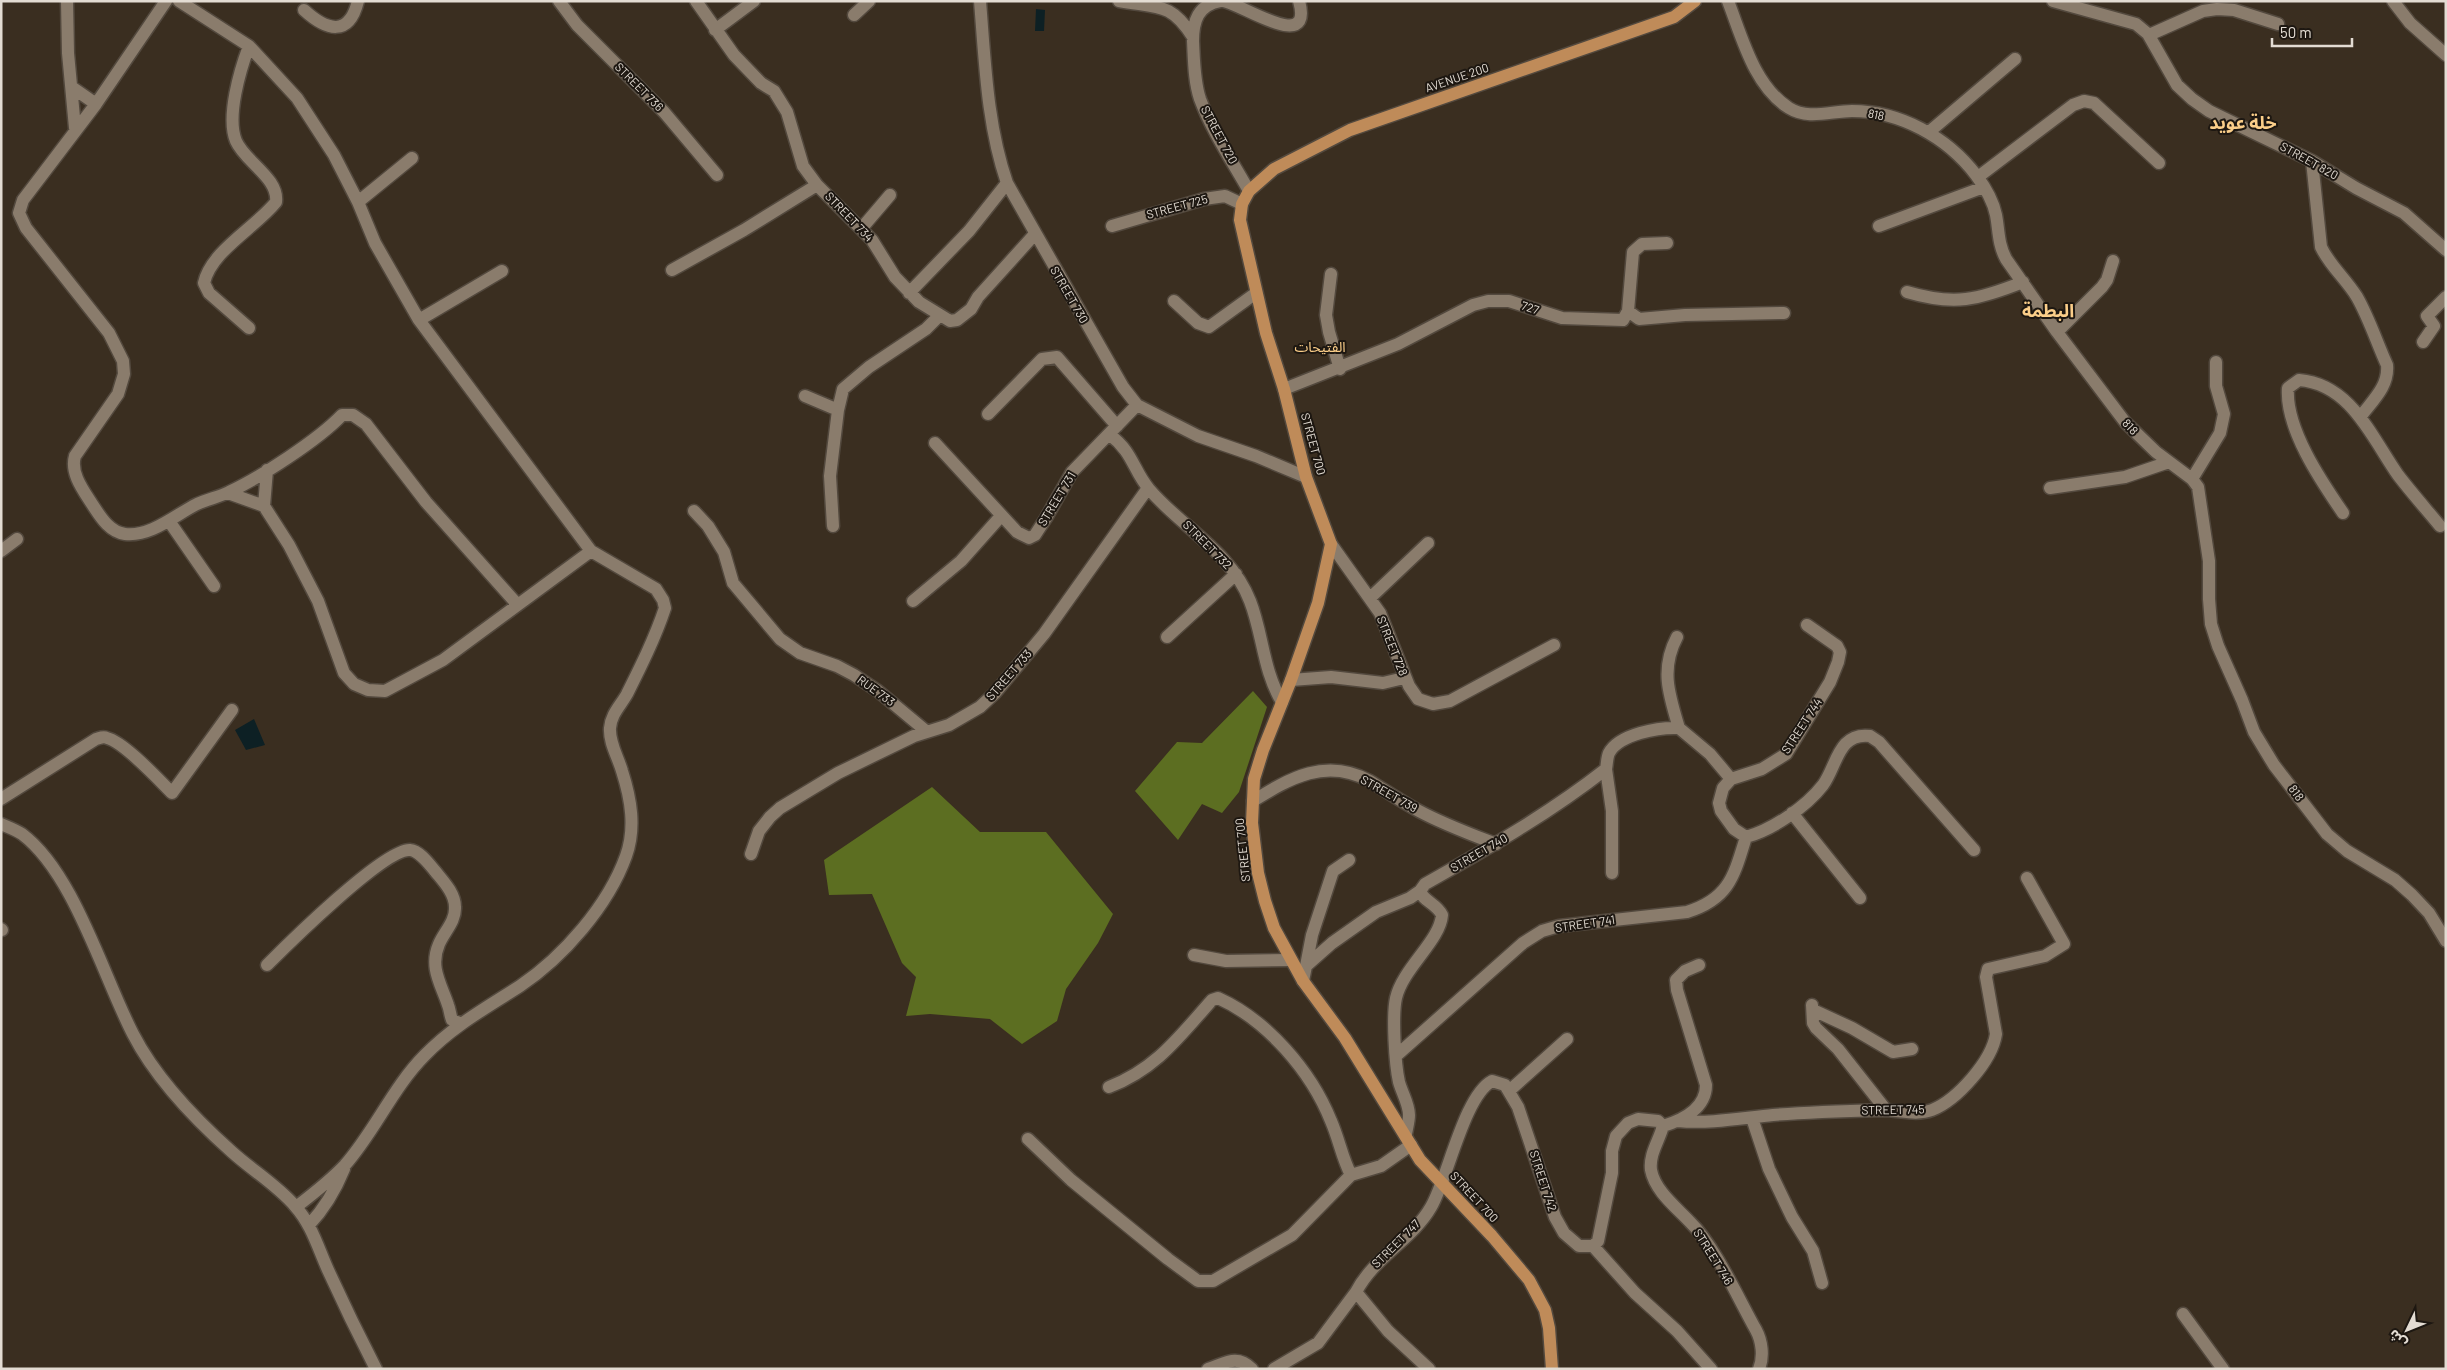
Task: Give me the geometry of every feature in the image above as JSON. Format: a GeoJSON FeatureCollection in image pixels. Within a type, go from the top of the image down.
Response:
{"type":"FeatureCollection","features":[{"type":"Feature","properties":{"kind":"main road","name":"AVENUE 200"},"geometry":{"type":"LineString","coordinates":[[1242,204],[1249,191],[1274,169],[1350,130],[1674,17],[1695,1]]}},
{"type":"Feature","properties":{"kind":"main road","name":"STREET 700"},"geometry":{"type":"LineString","coordinates":[[1242,204],[1240,220],[1266,333],[1284,389],[1306,477],[1332,544],[1318,602],[1254,778],[1252,822],[1258,873],[1274,928],[1291,960],[1303,981],[1345,1038],[1420,1160],[1497,1241],[1529,1280],[1545,1310],[1549,1328],[1552,1369]]}},
{"type":"Feature","properties":{"kind":"street"},"geometry":{"type":"LineString","coordinates":[[67,1],[68,53],[73,88],[75,128]]}},
{"type":"Feature","properties":{"kind":"street"},"geometry":{"type":"LineString","coordinates":[[166,1],[96,104],[75,128],[32,185],[23,200],[19,213],[26,228],[109,333],[123,361],[124,374],[118,394],[78,450],[73,463],[78,480],[106,523],[115,531],[124,534],[144,532],[169,521],[201,502],[228,493],[267,470],[328,427],[342,414],[353,415],[366,424],[426,502],[517,604]]}},
{"type":"Feature","properties":{"kind":"street"},"geometry":{"type":"LineString","coordinates":[[180,1],[248,46],[296,98],[334,155],[358,202],[375,244],[419,320],[591,551],[656,589],[664,600],[665,608],[649,651],[624,699],[612,716],[610,736],[628,795],[632,821],[631,843],[614,883],[571,943],[521,986],[460,1023],[424,1056],[346,1164],[296,1207]]}},
{"type":"Feature","properties":{"kind":"street"},"geometry":{"type":"LineString","coordinates":[[304,10],[325,25],[336,28],[343,27],[348,22],[358,1]]}},
{"type":"Feature","properties":{"kind":"street","name":"STREET 736"},"geometry":{"type":"LineString","coordinates":[[559,1],[577,25],[664,112],[717,175]]}},
{"type":"Feature","properties":{"kind":"street","name":"STREET 734"},"geometry":{"type":"LineString","coordinates":[[696,1],[734,55],[761,83],[774,91],[787,112],[803,166],[818,185],[872,240],[895,277],[919,302],[950,321],[963,317],[978,296],[1034,234]]}},
{"type":"Feature","properties":{"kind":"street"},"geometry":{"type":"LineString","coordinates":[[715,30],[754,1]]}},
{"type":"Feature","properties":{"kind":"street"},"geometry":{"type":"LineString","coordinates":[[854,15],[869,1]]}},
{"type":"Feature","properties":{"kind":"street"},"geometry":{"type":"LineString","coordinates":[[1120,1],[1164,9],[1176,14],[1193,37]]}},
{"type":"Feature","properties":{"kind":"street","name":"STREET 720"},"geometry":{"type":"LineString","coordinates":[[1249,191],[1210,122],[1200,97],[1194,64],[1194,24],[1203,8],[1221,1],[1240,6],[1284,27],[1297,22],[1300,17],[1299,1]]}},
{"type":"Feature","properties":{"kind":"street","name":"818"},"geometry":{"type":"LineString","coordinates":[[1728,1],[1750,59],[1766,84],[1789,108],[1808,114],[1852,111],[1868,112],[1893,118],[1929,132],[1967,164],[1981,182],[1993,202],[1997,216],[2000,248],[2057,332],[2125,422],[2169,462],[2192,479],[2198,487],[2209,561],[2208,599],[2211,624],[2218,646],[2254,732],[2274,765],[2327,834],[2347,851],[2395,880],[2412,895],[2429,912],[2446,941]]}},
{"type":"Feature","properties":{"kind":"street","name":"STREET 820"},"geometry":{"type":"LineString","coordinates":[[2053,1],[2090,6],[2136,24],[2149,35],[2177,85],[2192,99],[2209,111],[2312,161],[2356,188],[2404,213],[2446,250]]}},
{"type":"Feature","properties":{"kind":"street"},"geometry":{"type":"LineString","coordinates":[[2393,1],[2410,23],[2446,55]]}},
{"type":"Feature","properties":{"kind":"street","name":"STREET 730"},"geometry":{"type":"LineString","coordinates":[[983,2],[990,111],[997,155],[1007,183],[1034,234],[1106,360],[1137,405],[1198,436],[1256,456],[1306,477]]}},
{"type":"Feature","properties":{"kind":"street"},"geometry":{"type":"LineString","coordinates":[[2149,35],[2203,12],[2217,9],[2234,10],[2278,24]]}},
{"type":"Feature","properties":{"kind":"street"},"geometry":{"type":"LineString","coordinates":[[248,46],[238,82],[234,114],[234,136],[245,154],[275,190],[276,202],[212,264],[204,283],[209,293],[249,328]]}},
{"type":"Feature","properties":{"kind":"street"},"geometry":{"type":"LineString","coordinates":[[1929,132],[2016,59]]}},
{"type":"Feature","properties":{"kind":"street"},"geometry":{"type":"LineString","coordinates":[[73,88],[96,104]]}},
{"type":"Feature","properties":{"kind":"street"},"geometry":{"type":"LineString","coordinates":[[1879,226],[1981,182],[2073,105],[2084,101],[2094,103],[2159,163]]}},
{"type":"Feature","properties":{"kind":"street"},"geometry":{"type":"LineString","coordinates":[[358,202],[412,158]]}},
{"type":"Feature","properties":{"kind":"street"},"geometry":{"type":"LineString","coordinates":[[2312,161],[2321,247],[2326,258],[2343,277],[2357,298],[2387,365],[2388,374],[2382,389],[2361,416]]}},
{"type":"Feature","properties":{"kind":"street"},"geometry":{"type":"LineString","coordinates":[[909,293],[969,231],[1007,183]]}},
{"type":"Feature","properties":{"kind":"street"},"geometry":{"type":"LineString","coordinates":[[672,270],[818,185]]}},
{"type":"Feature","properties":{"kind":"street"},"geometry":{"type":"LineString","coordinates":[[861,229],[890,195]]}},
{"type":"Feature","properties":{"kind":"street","name":"STREET 725"},"geometry":{"type":"LineString","coordinates":[[1112,226],[1204,199],[1226,196],[1242,204]]}},
{"type":"Feature","properties":{"kind":"street"},"geometry":{"type":"LineString","coordinates":[[1667,243],[1642,244],[1633,252],[1628,311],[1639,319],[1685,315],[1784,313]]}},
{"type":"Feature","properties":{"kind":"street"},"geometry":{"type":"LineString","coordinates":[[2057,332],[2102,288],[2114,261]]}},
{"type":"Feature","properties":{"kind":"street"},"geometry":{"type":"LineString","coordinates":[[419,320],[502,271]]}},
{"type":"Feature","properties":{"kind":"street"},"geometry":{"type":"LineString","coordinates":[[1331,274],[1326,315],[1340,369]]}},
{"type":"Feature","properties":{"kind":"street"},"geometry":{"type":"LineString","coordinates":[[1907,292],[1933,300],[1978,298],[2022,282]]}},
{"type":"Feature","properties":{"kind":"street"},"geometry":{"type":"LineString","coordinates":[[1174,302],[1198,323],[1209,327],[1256,293]]}},
{"type":"Feature","properties":{"kind":"street"},"geometry":{"type":"LineString","coordinates":[[2423,342],[2434,326],[2427,316],[2446,297]]}},
{"type":"Feature","properties":{"kind":"street","name":"727"},"geometry":{"type":"LineString","coordinates":[[1284,389],[1340,369],[1398,344],[1473,305],[1488,300],[1509,301],[1552,316],[1571,318],[1623,320],[1628,311]]}},
{"type":"Feature","properties":{"kind":"street"},"geometry":{"type":"LineString","coordinates":[[833,526],[830,476],[838,410],[843,389],[852,380],[910,341],[940,315]]}},
{"type":"Feature","properties":{"kind":"street","name":"STREET 732"},"geometry":{"type":"LineString","coordinates":[[988,414],[1042,359],[1057,357],[1113,430],[1148,488],[1207,542],[1236,574],[1250,600],[1270,676],[1282,702]]}},
{"type":"Feature","properties":{"kind":"street"},"geometry":{"type":"LineString","coordinates":[[2192,479],[2220,433],[2224,414],[2216,386],[2216,362]]}},
{"type":"Feature","properties":{"kind":"street"},"geometry":{"type":"LineString","coordinates":[[2343,513],[2324,485],[2300,436],[2291,412],[2288,388],[2299,380],[2320,386],[2340,398],[2361,416],[2399,475],[2440,526]]}},
{"type":"Feature","properties":{"kind":"street"},"geometry":{"type":"LineString","coordinates":[[805,396],[838,410]]}},
{"type":"Feature","properties":{"kind":"street","name":"STREET 731"},"geometry":{"type":"LineString","coordinates":[[935,443],[1001,516],[1024,537],[1029,538],[1035,535],[1046,518],[1066,480],[1137,405]]}},
{"type":"Feature","properties":{"kind":"street"},"geometry":{"type":"LineString","coordinates":[[2050,488],[2125,478],[2169,462]]}},
{"type":"Feature","properties":{"kind":"street"},"geometry":{"type":"LineString","coordinates":[[267,470],[264,506],[289,545],[318,601],[344,673],[354,684],[368,690],[385,691],[443,660],[591,551]]}},
{"type":"Feature","properties":{"kind":"street","name":"STREET 733"},"geometry":{"type":"LineString","coordinates":[[752,854],[759,831],[780,808],[838,773],[926,731],[949,725],[980,707],[995,693],[1044,634],[1148,488]]}},
{"type":"Feature","properties":{"kind":"street"},"geometry":{"type":"LineString","coordinates":[[228,493],[264,506]]}},
{"type":"Feature","properties":{"kind":"street","name":"RUE 733"},"geometry":{"type":"LineString","coordinates":[[694,511],[708,526],[724,552],[733,583],[766,624],[786,645],[854,675],[878,691],[926,731]]}},
{"type":"Feature","properties":{"kind":"street"},"geometry":{"type":"LineString","coordinates":[[913,601],[961,561],[1001,516]]}},
{"type":"Feature","properties":{"kind":"street"},"geometry":{"type":"LineString","coordinates":[[169,521],[214,586]]}},
{"type":"Feature","properties":{"kind":"street"},"geometry":{"type":"LineString","coordinates":[[1,551],[17,539]]}},
{"type":"Feature","properties":{"kind":"street"},"geometry":{"type":"LineString","coordinates":[[1370,598],[1428,543]]}},
{"type":"Feature","properties":{"kind":"street","name":"STREET 728"},"geometry":{"type":"LineString","coordinates":[[1332,544],[1370,598],[1390,638],[1404,678],[1418,699],[1433,704],[1450,701],[1554,645]]}},
{"type":"Feature","properties":{"kind":"street"},"geometry":{"type":"LineString","coordinates":[[1167,637],[1236,574]]}},
{"type":"Feature","properties":{"kind":"street","name":"STREET 744"},"geometry":{"type":"LineString","coordinates":[[1731,780],[1762,769],[1786,754],[1830,682],[1840,652],[1831,639],[1807,625]]}},
{"type":"Feature","properties":{"kind":"street"},"geometry":{"type":"LineString","coordinates":[[1677,637],[1671,649],[1666,676],[1667,689],[1679,728],[1710,754],[1731,780],[1723,788],[1719,803],[1726,820],[1734,829],[1746,837],[1757,834],[1779,823],[1823,784],[1839,751],[1847,741],[1856,737],[1870,736],[1879,742],[1974,850]]}},
{"type":"Feature","properties":{"kind":"street"},"geometry":{"type":"LineString","coordinates":[[1291,680],[1331,677],[1383,683],[1404,678]]}},
{"type":"Feature","properties":{"kind":"street"},"geometry":{"type":"LineString","coordinates":[[1,799],[96,739],[104,737],[115,741],[172,793],[232,710]]}},
{"type":"Feature","properties":{"kind":"street"},"geometry":{"type":"LineString","coordinates":[[1612,873],[1612,811],[1606,769],[1609,753],[1624,739],[1668,728],[1679,728]]}},
{"type":"Feature","properties":{"kind":"street","name":"STREET 740"},"geometry":{"type":"LineString","coordinates":[[1306,966],[1332,943],[1376,912],[1410,898],[1420,891],[1425,884],[1496,844],[1606,769]]}},
{"type":"Feature","properties":{"kind":"street","name":"STREET 739"},"geometry":{"type":"LineString","coordinates":[[1253,801],[1289,779],[1304,773],[1320,770],[1336,771],[1368,780],[1434,819],[1496,844]]}},
{"type":"Feature","properties":{"kind":"street"},"geometry":{"type":"LineString","coordinates":[[1792,813],[1860,898]]}},
{"type":"Feature","properties":{"kind":"street"},"geometry":{"type":"LineString","coordinates":[[1,824],[30,841],[50,865],[83,921],[133,1034],[146,1058],[162,1081],[232,1153],[259,1173],[296,1207],[309,1225],[327,1270],[376,1369]]}},
{"type":"Feature","properties":{"kind":"street","name":"STREET 741"},"geometry":{"type":"LineString","coordinates":[[1397,1055],[1509,954],[1542,931],[1559,926],[1687,912],[1705,906],[1721,895],[1728,885],[1746,837]]}},
{"type":"Feature","properties":{"kind":"street"},"geometry":{"type":"LineString","coordinates":[[266,965],[314,920],[380,863],[403,850],[412,850],[433,868],[448,888],[455,904],[455,913],[439,943],[434,959],[437,981],[448,1005],[452,1020],[460,1023]]}},
{"type":"Feature","properties":{"kind":"street"},"geometry":{"type":"LineString","coordinates":[[1303,981],[1312,935],[1334,872],[1348,860]]}},
{"type":"Feature","properties":{"kind":"street","name":"STREET 745"},"geometry":{"type":"LineString","coordinates":[[1678,1121],[1752,1118],[1801,1113],[1886,1110],[1915,1112],[1931,1110],[1960,1091],[1986,1059],[1995,1042],[1996,1034],[1986,977],[1988,969],[2045,956],[2064,944],[2027,878]]}},
{"type":"Feature","properties":{"kind":"street"},"geometry":{"type":"LineString","coordinates":[[1028,1139],[1071,1180],[1168,1259],[1202,1282],[1213,1281],[1292,1235],[1351,1175],[1381,1166],[1409,1140],[1408,1107],[1399,1080],[1394,1026],[1396,998],[1412,965],[1442,921],[1440,908],[1422,896],[1420,891]]}},
{"type":"Feature","properties":{"kind":"street"},"geometry":{"type":"LineString","coordinates":[[1194,956],[1226,961],[1291,960]]}},
{"type":"Feature","properties":{"kind":"street"},"geometry":{"type":"LineString","coordinates":[[1593,1246],[1598,1240],[1608,1195],[1616,1136],[1628,1123],[1638,1119],[1658,1121],[1663,1126],[1678,1121],[1701,1103],[1706,1091],[1706,1085],[1677,990],[1676,980],[1685,971],[1699,965]]}},
{"type":"Feature","properties":{"kind":"street"},"geometry":{"type":"LineString","coordinates":[[1109,1087],[1130,1079],[1158,1060],[1212,1000],[1218,998],[1258,1024],[1306,1076],[1331,1120],[1351,1175]]}},
{"type":"Feature","properties":{"kind":"street"},"geometry":{"type":"LineString","coordinates":[[448,1005],[463,1014],[474,1014]]}},
{"type":"Feature","properties":{"kind":"street"},"geometry":{"type":"LineString","coordinates":[[1886,1110],[1838,1049],[1816,1028],[1813,1023],[1813,1007],[1893,1052],[1912,1049]]}},
{"type":"Feature","properties":{"kind":"street"},"geometry":{"type":"LineString","coordinates":[[1441,1182],[1474,1101],[1487,1084],[1492,1081],[1500,1082],[1510,1091],[1567,1039]]}},
{"type":"Feature","properties":{"kind":"street","name":"STREET 742"},"geometry":{"type":"LineString","coordinates":[[1510,1091],[1524,1125],[1555,1217],[1564,1232],[1579,1246],[1593,1246],[1635,1293],[1677,1331],[1711,1369]]}},
{"type":"Feature","properties":{"kind":"street"},"geometry":{"type":"LineString","coordinates":[[1752,1118],[1769,1168],[1792,1217],[1812,1251],[1822,1283]]}},
{"type":"Feature","properties":{"kind":"street","name":"STREET 746"},"geometry":{"type":"LineString","coordinates":[[1663,1126],[1651,1158],[1651,1170],[1656,1183],[1673,1205],[1702,1236],[1756,1330],[1760,1340],[1762,1358],[1759,1369]]}},
{"type":"Feature","properties":{"kind":"street"},"geometry":{"type":"LineString","coordinates":[[309,1225],[324,1209],[336,1190],[346,1164]]}},
{"type":"Feature","properties":{"kind":"street","name":"STREET 747"},"geometry":{"type":"LineString","coordinates":[[1274,1369],[1318,1343],[1368,1273],[1380,1259],[1411,1231],[1431,1207],[1441,1182]]}},
{"type":"Feature","properties":{"kind":"street"},"geometry":{"type":"LineString","coordinates":[[1356,1292],[1388,1331],[1429,1369]]}},
{"type":"Feature","properties":{"kind":"street"},"geometry":{"type":"LineString","coordinates":[[2183,1314],[2223,1369]]}},
{"type":"Feature","properties":{"kind":"street"},"geometry":{"type":"LineString","coordinates":[[1208,1369],[1238,1360],[1244,1361],[1252,1369]]}},
{"type":"Feature","properties":{"kind":"green space"},"geometry":{"type":"Polygon","coordinates":[[[1253,691],[1267,707],[1239,792],[1222,813],[1202,804],[1178,840],[1135,791],[1177,742],[1202,743],[1253,691]]]}},
{"type":"Feature","properties":{"kind":"green space"},"geometry":{"type":"Polygon","coordinates":[[[932,787],[980,832],[1046,832],[1113,914],[1098,943],[1066,989],[1057,1021],[1022,1044],[990,1019],[930,1014],[906,1016],[916,977],[902,963],[872,894],[829,895],[824,860],[932,787]]]}},
{"type":"Feature","properties":{"kind":"water"},"geometry":{"type":"Polygon","coordinates":[[[1036,9],[1045,10],[1044,31],[1035,31],[1036,9]]]}},
{"type":"Feature","properties":{"kind":"water"},"geometry":{"type":"Polygon","coordinates":[[[254,719],[265,745],[246,750],[235,730],[254,719]]]}},
{"type":"Feature","properties":{"kind":"district","name":"خلة عويد"},"geometry":{"type":"Point","coordinates":[2243,123]}},
{"type":"Feature","properties":{"kind":"district","name":"البطمة"},"geometry":{"type":"Point","coordinates":[2048,311]}},
{"type":"Feature","properties":{"kind":"district","name":"الفتيحات"},"geometry":{"type":"Point","coordinates":[1320,347]}}]}
